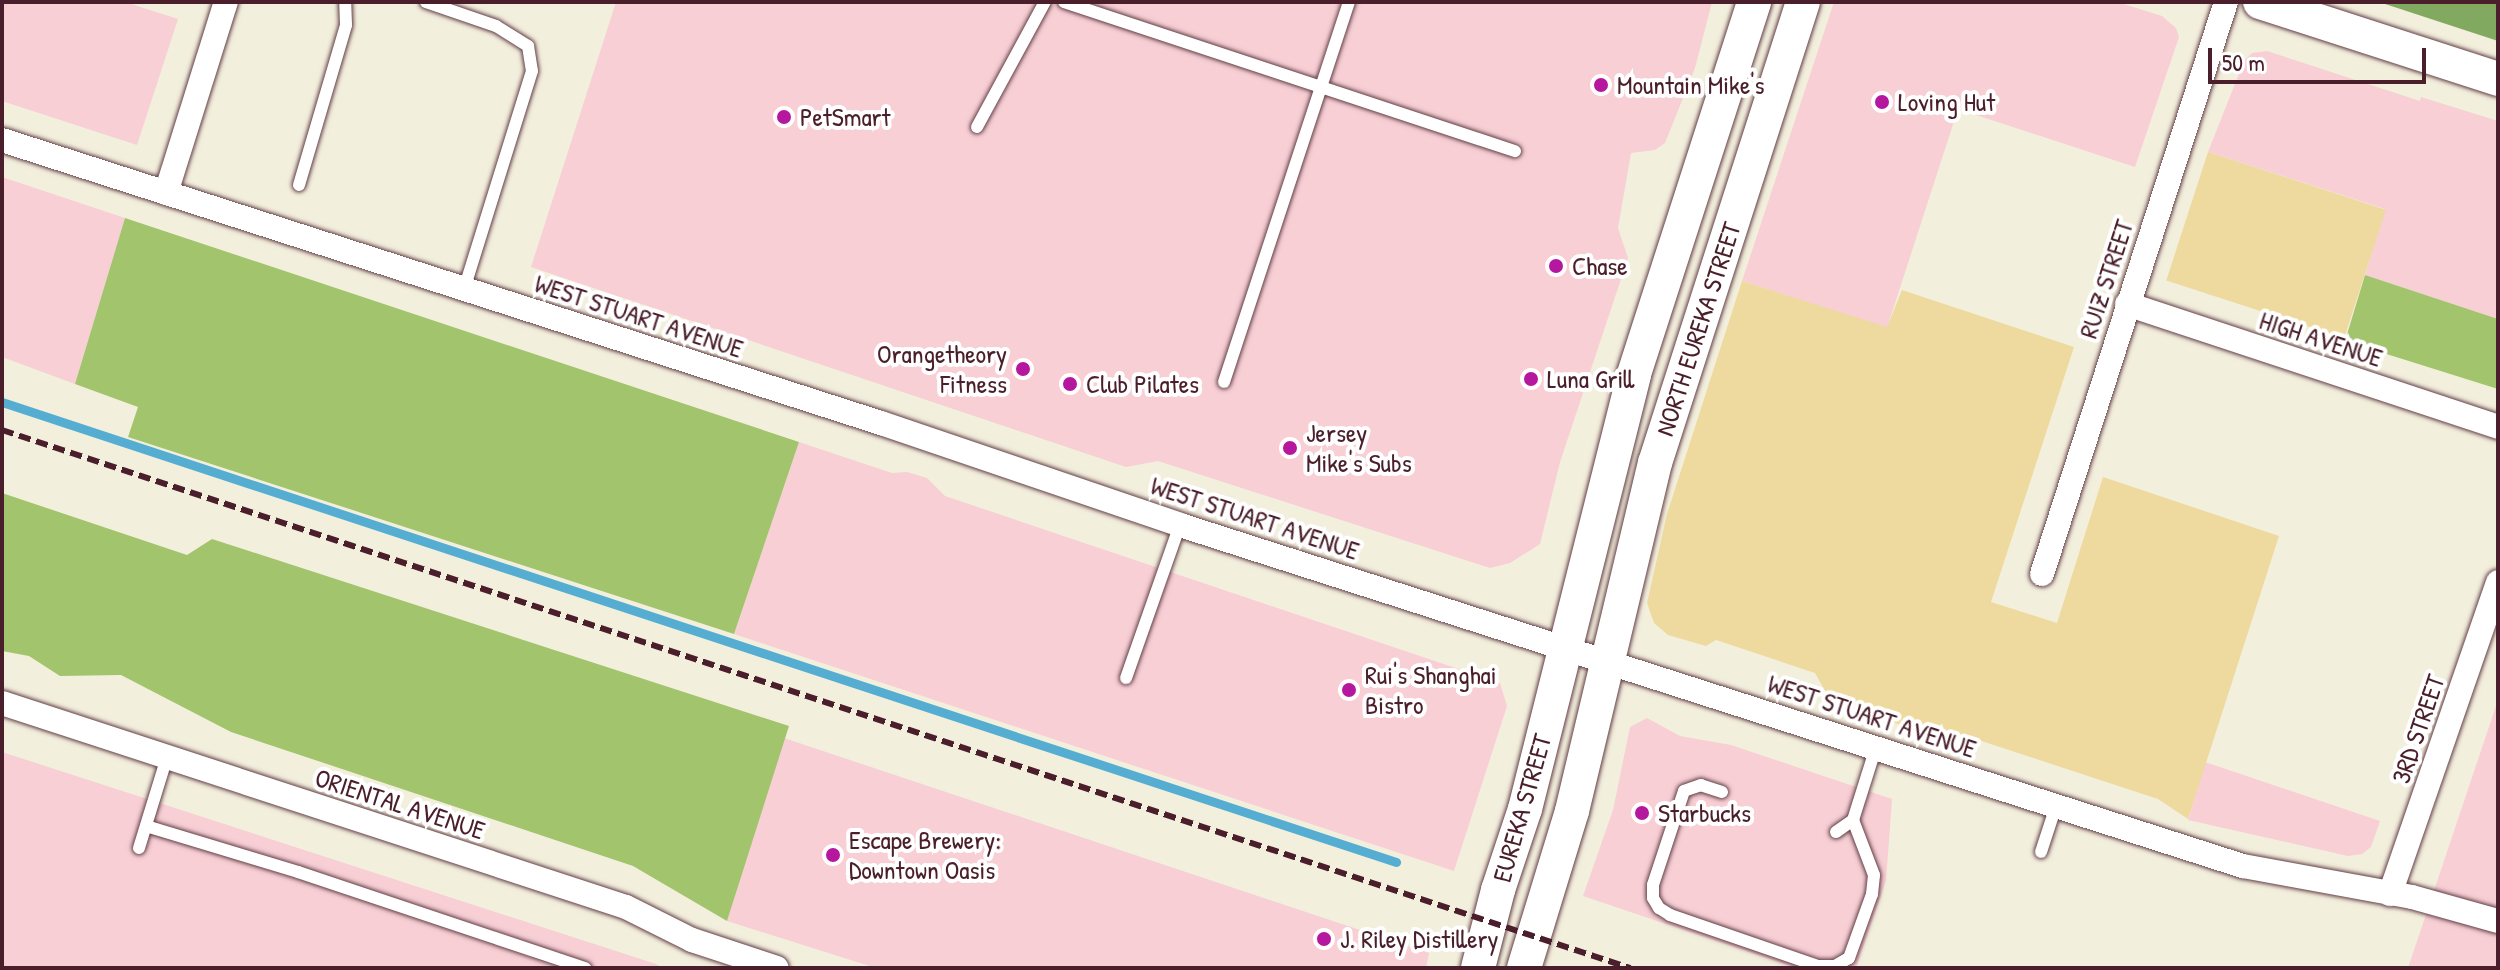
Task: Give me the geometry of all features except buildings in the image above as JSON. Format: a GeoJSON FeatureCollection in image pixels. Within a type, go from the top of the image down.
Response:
{"type":"FeatureCollection","features":[{"type":"Feature","properties":{"kind":"street"},"geometry":{"type":"LineString","coordinates":[[166,193],[226,2]]}},
{"type":"Feature","properties":{"kind":"street","name":"NORTH EUREKA STREET"},"geometry":{"type":"LineString","coordinates":[[1564,647],[1634,374],[1754,2]]}},
{"type":"Feature","properties":{"kind":"street","name":"NORTH EUREKA STREET"},"geometry":{"type":"LineString","coordinates":[[1608,660],[1655,463],[1803,2]]}},
{"type":"Feature","properties":{"kind":"street","name":"RUIZ STREET"},"geometry":{"type":"LineString","coordinates":[[2042,574],[2226,2]]}},
{"type":"Feature","properties":{"kind":"street"},"geometry":{"type":"LineString","coordinates":[[2260,2],[2498,79]]}},
{"type":"Feature","properties":{"kind":"street","name":"WEST STUART AVENUE"},"geometry":{"type":"LineString","coordinates":[[2,140],[1180,525],[2243,866],[2390,894],[2498,921]]}},
{"type":"Feature","properties":{"kind":"street","name":"HIGH AVENUE"},"geometry":{"type":"LineString","coordinates":[[2127,304],[2498,427]]}},
{"type":"Feature","properties":{"kind":"street","name":"3RD STREET"},"geometry":{"type":"LineString","coordinates":[[2390,894],[2498,582]]}},
{"type":"Feature","properties":{"kind":"street","name":"EUREKA STREET"},"geometry":{"type":"LineString","coordinates":[[1478,968],[1489,921],[1525,809],[1564,647]]}},
{"type":"Feature","properties":{"kind":"street","name":"EUREKA STREET"},"geometry":{"type":"LineString","coordinates":[[1524,968],[1572,811],[1608,660]]}},
{"type":"Feature","properties":{"kind":"street","name":"ORIENTAL AVENUE"},"geometry":{"type":"LineString","coordinates":[[2,703],[626,907],[692,940],[777,968]]}},
{"type":"Feature","properties":{"kind":"lane"},"geometry":{"type":"LineString","coordinates":[[299,185],[346,25],[345,2]]}},
{"type":"Feature","properties":{"kind":"lane"},"geometry":{"type":"LineString","coordinates":[[426,2],[496,26],[528,46],[532,71],[464,289]]}},
{"type":"Feature","properties":{"kind":"lane"},"geometry":{"type":"LineString","coordinates":[[977,127],[1045,2]]}},
{"type":"Feature","properties":{"kind":"lane"},"geometry":{"type":"LineString","coordinates":[[1064,2],[1515,151]]}},
{"type":"Feature","properties":{"kind":"lane"},"geometry":{"type":"LineString","coordinates":[[1224,382],[1349,2]]}},
{"type":"Feature","properties":{"kind":"lane"},"geometry":{"type":"LineString","coordinates":[[1126,678],[1180,525]]}},
{"type":"Feature","properties":{"kind":"lane"},"geometry":{"type":"LineString","coordinates":[[1836,832],[1853,820],[1876,747]]}},
{"type":"Feature","properties":{"kind":"lane"},"geometry":{"type":"LineString","coordinates":[[139,848],[167,757]]}},
{"type":"Feature","properties":{"kind":"lane"},"geometry":{"type":"LineString","coordinates":[[1722,792],[1701,785],[1684,791],[1653,885],[1653,898],[1659,908],[1670,915],[1818,966],[1835,966],[1849,958],[1872,894],[1874,875],[1853,820]]}},
{"type":"Feature","properties":{"kind":"lane"},"geometry":{"type":"LineString","coordinates":[[2041,852],[2056,806]]}},
{"type":"Feature","properties":{"kind":"lane"},"geometry":{"type":"LineString","coordinates":[[146,826],[298,872],[585,968]]}},
{"type":"Feature","properties":{"kind":"shaded area"},"geometry":{"type":"Polygon","coordinates":[[[2,2],[125,2],[178,19],[137,145],[2,101],[2,2]]]}},
{"type":"Feature","properties":{"kind":"shaded area"},"geometry":{"type":"Polygon","coordinates":[[[616,2],[1712,2],[1695,68],[1665,143],[1655,150],[1631,153],[1618,228],[1628,258],[1560,462],[1540,544],[1510,563],[1490,568],[1158,461],[1126,467],[531,267],[616,2]]]}},
{"type":"Feature","properties":{"kind":"shaded area"},"geometry":{"type":"Polygon","coordinates":[[[1834,2],[2117,2],[2162,16],[2176,28],[2179,37],[2135,167],[1958,109],[1887,328],[1742,281],[1834,2]]]}},
{"type":"Feature","properties":{"kind":"shaded area"},"geometry":{"type":"Polygon","coordinates":[[[2267,51],[2420,101],[2421,97],[2498,121],[2498,319],[2365,275],[2385,209],[2208,152],[2244,61],[2252,53],[2267,51]]]}},
{"type":"Feature","properties":{"kind":"shaded area"},"geometry":{"type":"Polygon","coordinates":[[[2,177],[125,218],[75,384],[2,357],[2,177]]]}},
{"type":"Feature","properties":{"kind":"shaded area"},"geometry":{"type":"Polygon","coordinates":[[[799,442],[892,473],[907,472],[927,478],[945,496],[1500,683],[1507,706],[1454,871],[734,634],[799,442]]]}},
{"type":"Feature","properties":{"kind":"shaded area"},"geometry":{"type":"Polygon","coordinates":[[[2498,700],[2498,968],[2408,968],[2498,700]]]}},
{"type":"Feature","properties":{"kind":"shaded area"},"geometry":{"type":"Polygon","coordinates":[[[1647,718],[1680,736],[1731,745],[1892,799],[1886,881],[1856,968],[1796,968],[1583,896],[1613,810],[1630,727],[1647,718]]]}},
{"type":"Feature","properties":{"kind":"shaded area"},"geometry":{"type":"Polygon","coordinates":[[[784,738],[1429,953],[1426,968],[876,968],[727,921],[784,738]]]}},
{"type":"Feature","properties":{"kind":"shaded area"},"geometry":{"type":"Polygon","coordinates":[[[2,752],[656,964],[663,968],[2,968],[2,752]]]}},
{"type":"Feature","properties":{"kind":"shaded area"},"geometry":{"type":"Polygon","coordinates":[[[2205,762],[2380,821],[2371,847],[2362,854],[2348,856],[2188,820],[2205,762]]]}},
{"type":"Feature","properties":{"kind":"green space"},"geometry":{"type":"Polygon","coordinates":[[[2379,2],[2498,2],[2498,41],[2379,2]]]}},
{"type":"Feature","properties":{"kind":"green space"},"geometry":{"type":"Polygon","coordinates":[[[125,218],[799,442],[734,634],[128,437],[138,407],[75,384],[125,218]]]}},
{"type":"Feature","properties":{"kind":"green space"},"geometry":{"type":"Polygon","coordinates":[[[2365,275],[2498,319],[2498,389],[2345,341],[2365,275]]]}},
{"type":"Feature","properties":{"kind":"green space"},"geometry":{"type":"Polygon","coordinates":[[[2,493],[187,555],[212,539],[789,726],[727,921],[633,866],[231,732],[121,675],[60,676],[29,656],[2,651],[2,493]]]}},
{"type":"Feature","properties":{"kind":"sand"},"geometry":{"type":"Polygon","coordinates":[[[2208,152],[2386,210],[2344,338],[2166,280],[2208,152]]]}},
{"type":"Feature","properties":{"kind":"sand"},"geometry":{"type":"Polygon","coordinates":[[[1742,281],[1887,327],[1902,290],[2074,347],[1991,602],[2057,623],[2103,477],[2279,536],[2188,819],[2158,799],[1948,730],[1933,735],[1832,703],[1815,673],[1716,640],[1706,646],[1668,635],[1654,623],[1647,603],[1667,514],[1742,281]]]}},
{"type":"Feature","properties":{"kind":"waterway"},"geometry":{"type":"LineString","coordinates":[[2,402],[1396,862]]}},
{"type":"Feature","properties":{"kind":"railway"},"geometry":{"type":"LineString","coordinates":[[2,430],[1630,968]]}},
{"type":"Feature","properties":{"kind":"place","name":"Mountain Mike's"},"geometry":{"type":"Point","coordinates":[1601,85]}},
{"type":"Feature","properties":{"kind":"place","name":"Loving Hut"},"geometry":{"type":"Point","coordinates":[1882,102]}},
{"type":"Feature","properties":{"kind":"place","name":"PetSmart"},"geometry":{"type":"Point","coordinates":[784,117]}},
{"type":"Feature","properties":{"kind":"place","name":"Chase"},"geometry":{"type":"Point","coordinates":[1556,266]}},
{"type":"Feature","properties":{"kind":"place","name":"Orangetheory Fitness"},"geometry":{"type":"Point","coordinates":[1023,369]}},
{"type":"Feature","properties":{"kind":"place","name":"Luna Grill"},"geometry":{"type":"Point","coordinates":[1531,379]}},
{"type":"Feature","properties":{"kind":"place","name":"Club Pilates"},"geometry":{"type":"Point","coordinates":[1070,384]}},
{"type":"Feature","properties":{"kind":"place","name":"Jersey Mike's Subs"},"geometry":{"type":"Point","coordinates":[1290,448]}},
{"type":"Feature","properties":{"kind":"place","name":"Rui's Shanghai Bistro"},"geometry":{"type":"Point","coordinates":[1349,690]}},
{"type":"Feature","properties":{"kind":"place","name":"Starbucks"},"geometry":{"type":"Point","coordinates":[1642,813]}},
{"type":"Feature","properties":{"kind":"place","name":"Escape Brewery: Downtown Oasis"},"geometry":{"type":"Point","coordinates":[833,855]}},
{"type":"Feature","properties":{"kind":"place","name":"J. Riley Distillery"},"geometry":{"type":"Point","coordinates":[1324,939]}}]}
